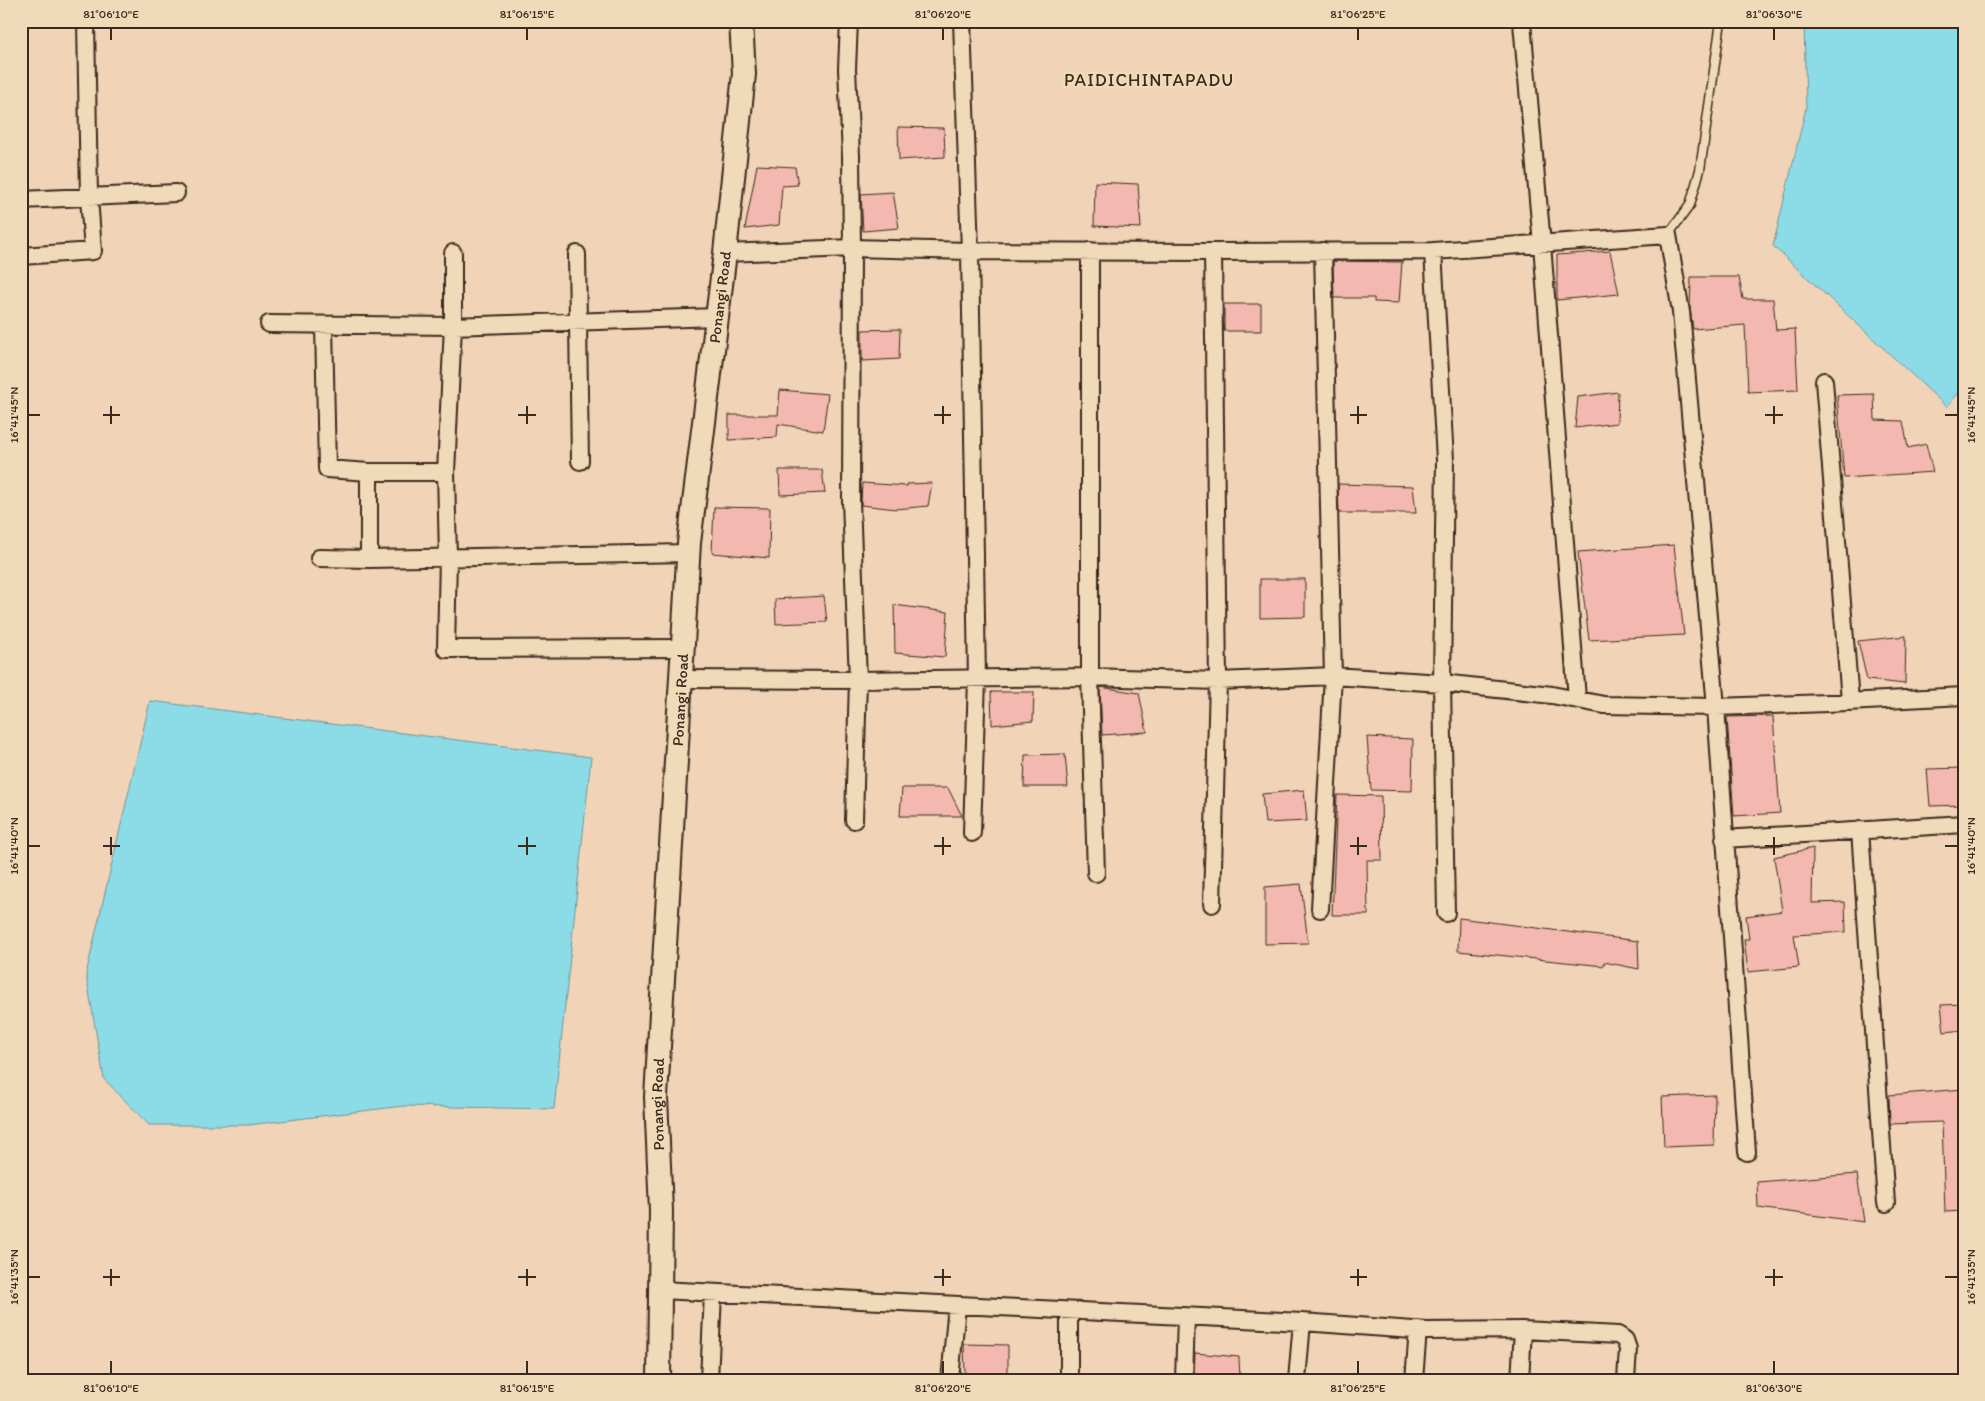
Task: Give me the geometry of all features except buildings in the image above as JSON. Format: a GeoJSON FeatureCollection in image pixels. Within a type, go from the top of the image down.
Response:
{"type":"FeatureCollection","features":[{"type":"Feature","properties":{"kind":"street"},"geometry":{"type":"LineString","coordinates":[[21,256],[93,251],[89,197],[86,21]]}},
{"type":"Feature","properties":{"kind":"street","name":"Ponangi Road"},"geometry":{"type":"LineString","coordinates":[[659,1380],[661,1210],[656,1098],[688,553],[725,253],[744,74],[741,21]]}},
{"type":"Feature","properties":{"kind":"street"},"geometry":{"type":"LineString","coordinates":[[849,21],[847,68],[851,156],[852,248],[851,501],[858,680],[854,820]]}},
{"type":"Feature","properties":{"kind":"street"},"geometry":{"type":"LineString","coordinates":[[962,21],[970,251],[977,679],[972,833]]}},
{"type":"Feature","properties":{"kind":"street"},"geometry":{"type":"LineString","coordinates":[[1522,23],[1542,244],[1577,699]]}},
{"type":"Feature","properties":{"kind":"street"},"geometry":{"type":"LineString","coordinates":[[21,200],[176,193]]}},
{"type":"Feature","properties":{"kind":"street"},"geometry":{"type":"LineString","coordinates":[[725,253],[852,248],[970,251],[1433,251],[1668,235],[1681,312],[1716,707],[1747,1152]]}},
{"type":"Feature","properties":{"kind":"street"},"geometry":{"type":"LineString","coordinates":[[1090,251],[1090,677],[1096,873]]}},
{"type":"Feature","properties":{"kind":"street"},"geometry":{"type":"LineString","coordinates":[[1320,909],[1333,676],[1323,251]]}},
{"type":"Feature","properties":{"kind":"street"},"geometry":{"type":"LineString","coordinates":[[1433,251],[1445,460],[1442,683],[1446,913]]}},
{"type":"Feature","properties":{"kind":"street"},"geometry":{"type":"LineString","coordinates":[[1212,904],[1218,681],[1213,252]]}},
{"type":"Feature","properties":{"kind":"street"},"geometry":{"type":"LineString","coordinates":[[453,253],[453,326],[446,472],[448,557],[446,649],[683,648]]}},
{"type":"Feature","properties":{"kind":"street"},"geometry":{"type":"LineString","coordinates":[[577,254],[580,461]]}},
{"type":"Feature","properties":{"kind":"street"},"geometry":{"type":"LineString","coordinates":[[269,324],[453,326],[717,317]]}},
{"type":"Feature","properties":{"kind":"street"},"geometry":{"type":"LineString","coordinates":[[324,325],[327,469],[369,472],[446,472]]}},
{"type":"Feature","properties":{"kind":"street"},"geometry":{"type":"LineString","coordinates":[[1824,381],[1850,701]]}},
{"type":"Feature","properties":{"kind":"street"},"geometry":{"type":"LineString","coordinates":[[369,472],[369,559]]}},
{"type":"Feature","properties":{"kind":"street"},"geometry":{"type":"LineString","coordinates":[[320,558],[369,559],[688,553]]}},
{"type":"Feature","properties":{"kind":"street"},"geometry":{"type":"LineString","coordinates":[[681,679],[858,680],[1090,677],[1218,681],[1333,676],[1442,683],[1577,699],[1604,705],[1716,707],[1964,696]]}},
{"type":"Feature","properties":{"kind":"street"},"geometry":{"type":"LineString","coordinates":[[1724,839],[1964,824]]}},
{"type":"Feature","properties":{"kind":"street"},"geometry":{"type":"LineString","coordinates":[[1860,830],[1886,1203]]}},
{"type":"Feature","properties":{"kind":"street"},"geometry":{"type":"LineString","coordinates":[[660,1290],[1302,1322],[1418,1330],[1523,1330],[1618,1335],[1625,1340],[1628,1349],[1626,1380]]}},
{"type":"Feature","properties":{"kind":"street"},"geometry":{"type":"LineString","coordinates":[[709,1380],[713,1293]]}},
{"type":"Feature","properties":{"kind":"street"},"geometry":{"type":"LineString","coordinates":[[950,1380],[957,1305]]}},
{"type":"Feature","properties":{"kind":"street"},"geometry":{"type":"LineString","coordinates":[[1069,1311],[1069,1380]]}},
{"type":"Feature","properties":{"kind":"street"},"geometry":{"type":"LineString","coordinates":[[1184,1380],[1186,1317]]}},
{"type":"Feature","properties":{"kind":"street"},"geometry":{"type":"LineString","coordinates":[[1298,1380],[1302,1322]]}},
{"type":"Feature","properties":{"kind":"street"},"geometry":{"type":"LineString","coordinates":[[1414,1380],[1418,1330]]}},
{"type":"Feature","properties":{"kind":"street"},"geometry":{"type":"LineString","coordinates":[[1520,1380],[1523,1330]]}},
{"type":"Feature","properties":{"kind":"lane"},"geometry":{"type":"LineString","coordinates":[[1668,235],[1690,205],[1696,190],[1720,21]]}},
{"type":"Feature","properties":{"kind":"water"},"geometry":{"type":"Polygon","coordinates":[[[1804,21],[1964,21],[1964,386],[1947,407],[1773,246],[1806,108],[1804,21]]]}},
{"type":"Feature","properties":{"kind":"water"},"geometry":{"type":"Polygon","coordinates":[[[150,701],[591,757],[554,1109],[403,1106],[248,1125],[149,1125],[104,1079],[86,974],[150,701]]]}},
{"type":"Feature","properties":{"kind":"district","name":"PAIDICHINTAPADU"},"geometry":{"type":"Point","coordinates":[1149,80]}}]}
